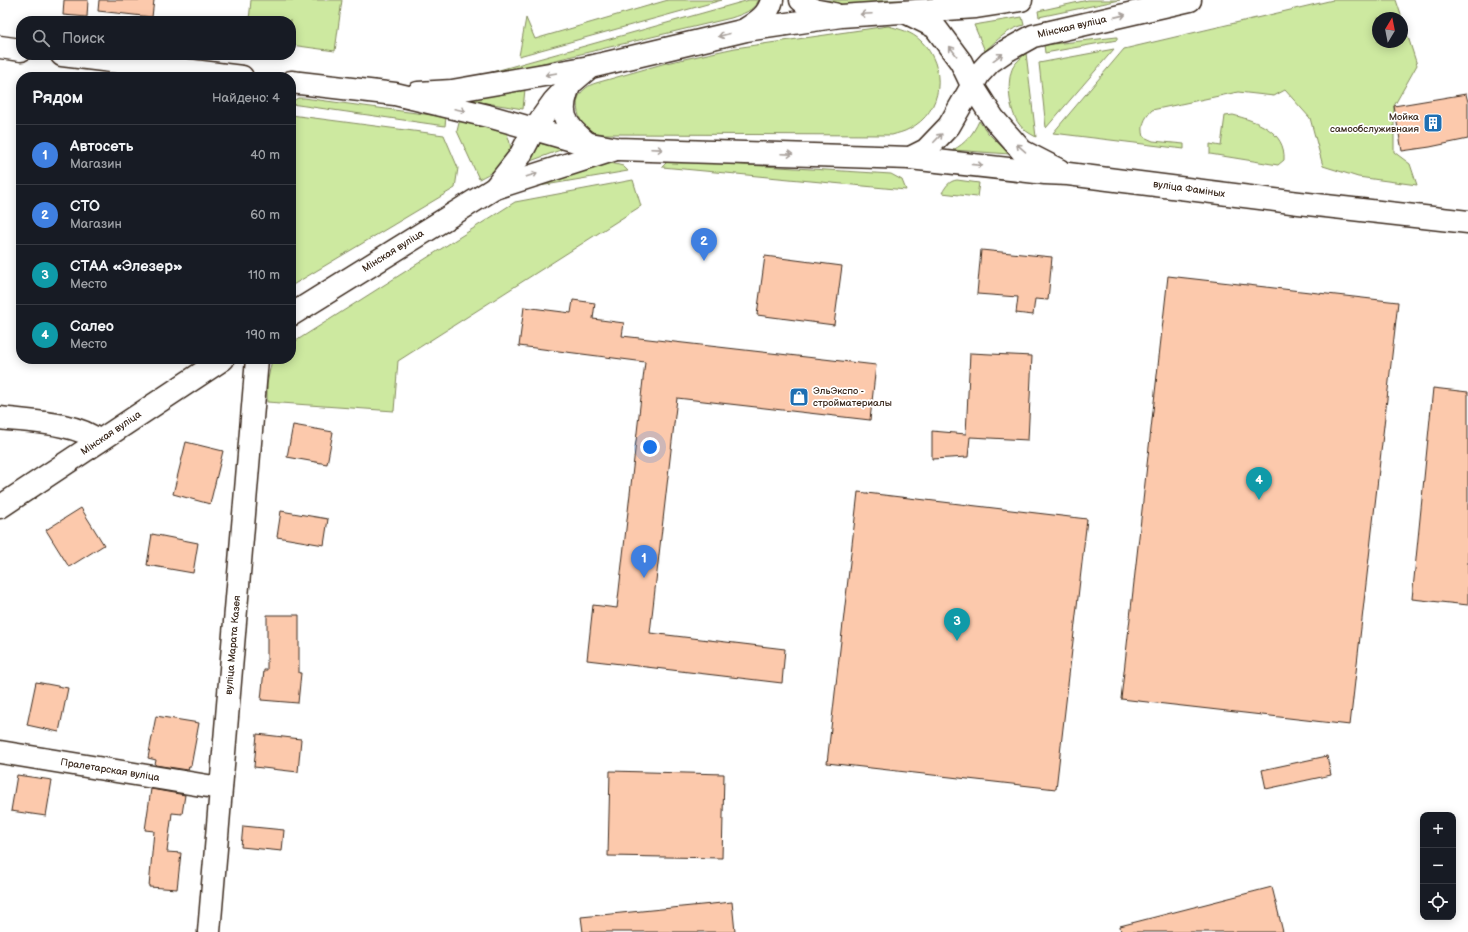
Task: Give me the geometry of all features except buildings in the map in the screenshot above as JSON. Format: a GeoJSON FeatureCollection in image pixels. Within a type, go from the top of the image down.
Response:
{"type":"FeatureCollection","features":[{"type":"Feature","properties":{"kind":"main road"},"geometry":{"type":"LineString","coordinates":[[746,30],[762,19],[770,7],[772,0]]}},
{"type":"Feature","properties":{"kind":"main road"},"geometry":{"type":"LineString","coordinates":[[801,0],[813,10],[841,16]]}},
{"type":"Feature","properties":{"kind":"main road"},"geometry":{"type":"LineString","coordinates":[[395,94],[452,91],[590,67],[746,30],[841,16],[976,7],[1021,0]]}},
{"type":"Feature","properties":{"kind":"main road","name":"Мінская вуліца"},"geometry":{"type":"LineString","coordinates":[[910,158],[926,150],[950,126],[972,85],[980,74],[990,62],[1006,51],[1033,36],[1190,0]]}},
{"type":"Feature","properties":{"kind":"main road"},"geometry":{"type":"LineString","coordinates":[[905,12],[935,27],[961,62],[972,85],[993,118],[1022,150],[1068,174]]}},
{"type":"Feature","properties":{"kind":"main road"},"geometry":{"type":"LineString","coordinates":[[0,47],[16,49]]}},
{"type":"Feature","properties":{"kind":"main road"},"geometry":{"type":"LineString","coordinates":[[103,60],[201,72]]}},
{"type":"Feature","properties":{"kind":"main road"},"geometry":{"type":"LineString","coordinates":[[495,188],[520,156],[534,129],[554,101],[570,84],[590,67]]}},
{"type":"Feature","properties":{"kind":"main road"},"geometry":{"type":"LineString","coordinates":[[296,83],[395,94],[488,116],[588,143],[618,149]]}},
{"type":"Feature","properties":{"kind":"main road"},"geometry":{"type":"LineString","coordinates":[[570,84],[565,95],[563,109],[566,123],[588,143]]}},
{"type":"Feature","properties":{"kind":"main road"},"geometry":{"type":"LineString","coordinates":[[495,188],[618,149]]}},
{"type":"Feature","properties":{"kind":"main road","name":"вуліца Фаміных"},"geometry":{"type":"LineString","coordinates":[[618,149],[910,158],[1045,173],[1068,174],[1299,203],[1468,222]]}},
{"type":"Feature","properties":{"kind":"main road","name":"Мінская вуліца"},"geometry":{"type":"LineString","coordinates":[[296,312],[495,188]]}},
{"type":"Feature","properties":{"kind":"main road","name":"Мінская вуліца"},"geometry":{"type":"LineString","coordinates":[[0,507],[216,364]]}},
{"type":"Feature","properties":{"kind":"main road","name":"вуліца Марата Казея"},"geometry":{"type":"LineString","coordinates":[[209,932],[257,364]]}},
{"type":"Feature","properties":{"kind":"main road"},"geometry":{"type":"LineString","coordinates":[[0,418],[59,425],[81,430],[100,442]]}},
{"type":"Feature","properties":{"kind":"main road","name":"Пралетарская вуліца"},"geometry":{"type":"LineString","coordinates":[[0,752],[220,788]]}},
{"type":"Feature","properties":{"kind":"green space"},"geometry":{"type":"Polygon","coordinates":[[[251,0],[342,0],[335,51],[296,46],[296,16],[249,16],[251,0]]]}},
{"type":"Feature","properties":{"kind":"green space"},"geometry":{"type":"Polygon","coordinates":[[[668,0],[722,0],[519,56],[526,18],[535,39],[668,0]]]}},
{"type":"Feature","properties":{"kind":"green space"},"geometry":{"type":"Polygon","coordinates":[[[749,0],[759,0],[751,9],[731,18],[468,81],[467,79],[749,0]]]}},
{"type":"Feature","properties":{"kind":"green space"},"geometry":{"type":"Polygon","coordinates":[[[813,0],[907,0],[838,7],[813,0]]]}},
{"type":"Feature","properties":{"kind":"green space"},"geometry":{"type":"Polygon","coordinates":[[[1088,0],[1120,0],[1039,17],[1038,11],[1088,0]]]}},
{"type":"Feature","properties":{"kind":"green space"},"geometry":{"type":"Polygon","coordinates":[[[1333,0],[1396,0],[1400,12],[1372,12],[1372,48],[1408,48],[1408,37],[1417,65],[1394,106],[1394,152],[1410,164],[1417,185],[1358,177],[1323,166],[1310,118],[1285,90],[1274,96],[1238,92],[1152,110],[1144,122],[1144,137],[1153,141],[1184,144],[1184,149],[1053,133],[1124,49],[1333,0]]]}},
{"type":"Feature","properties":{"kind":"green space"},"geometry":{"type":"Polygon","coordinates":[[[1022,17],[1024,25],[1008,32],[985,51],[974,25],[1022,17]]]}},
{"type":"Feature","properties":{"kind":"green space"},"geometry":{"type":"Polygon","coordinates":[[[888,26],[910,33],[921,41],[929,51],[935,63],[938,75],[938,88],[935,100],[929,112],[921,121],[903,132],[892,135],[605,134],[589,131],[583,124],[579,115],[577,105],[579,96],[582,91],[596,83],[666,63],[735,48],[888,26]]]}},
{"type":"Feature","properties":{"kind":"green space"},"geometry":{"type":"Polygon","coordinates":[[[1117,37],[1117,40],[1045,53],[1044,45],[1117,37]]]}},
{"type":"Feature","properties":{"kind":"green space"},"geometry":{"type":"Polygon","coordinates":[[[1114,49],[1046,128],[1039,63],[1114,49]]]}},
{"type":"Feature","properties":{"kind":"green space"},"geometry":{"type":"Polygon","coordinates":[[[1026,53],[1036,137],[1024,130],[1019,124],[1013,112],[1009,88],[1013,67],[1026,53]]]}},
{"type":"Feature","properties":{"kind":"green space"},"geometry":{"type":"Polygon","coordinates":[[[525,89],[523,109],[468,100],[525,89]]]}},
{"type":"Feature","properties":{"kind":"green space"},"geometry":{"type":"Polygon","coordinates":[[[304,98],[446,117],[445,126],[296,105],[296,99],[304,98]]]}},
{"type":"Feature","properties":{"kind":"green space"},"geometry":{"type":"Polygon","coordinates":[[[1233,115],[1260,124],[1275,135],[1283,150],[1284,160],[1278,165],[1210,154],[1210,144],[1221,146],[1225,116],[1233,115]]]}},
{"type":"Feature","properties":{"kind":"green space"},"geometry":{"type":"Polygon","coordinates":[[[296,116],[444,135],[458,168],[455,188],[296,283],[296,116]]]}},
{"type":"Feature","properties":{"kind":"green space"},"geometry":{"type":"Polygon","coordinates":[[[460,119],[505,130],[509,140],[509,155],[506,161],[495,170],[479,179],[457,131],[460,119]]]}},
{"type":"Feature","properties":{"kind":"green space"},"geometry":{"type":"Polygon","coordinates":[[[979,121],[988,133],[1009,154],[953,150],[969,138],[979,121]]]}},
{"type":"Feature","properties":{"kind":"green space"},"geometry":{"type":"Polygon","coordinates":[[[539,143],[563,149],[528,162],[539,143]]]}},
{"type":"Feature","properties":{"kind":"green space"},"geometry":{"type":"Polygon","coordinates":[[[683,161],[891,174],[902,180],[906,190],[662,167],[667,162],[683,161]]]}},
{"type":"Feature","properties":{"kind":"green space"},"geometry":{"type":"Polygon","coordinates":[[[607,162],[623,166],[628,171],[522,189],[607,162]]]}},
{"type":"Feature","properties":{"kind":"green space"},"geometry":{"type":"Polygon","coordinates":[[[633,180],[641,206],[398,361],[394,411],[267,402],[267,384],[271,364],[296,364],[296,341],[515,202],[633,180]]]}},
{"type":"Feature","properties":{"kind":"green space"},"geometry":{"type":"Polygon","coordinates":[[[957,180],[979,183],[977,197],[942,193],[948,184],[957,180]]]}},
{"type":"Feature","properties":{"kind":"place","name":"Мойка самообслуживнаия"},"geometry":{"type":"Point","coordinates":[1433,123]}},
{"type":"Feature","properties":{"kind":"place","name":"СТО"},"geometry":{"type":"Point","coordinates":[704,261]}},
{"type":"Feature","properties":{"kind":"place","name":"ЭльЭкспо - стройматериалы"},"geometry":{"type":"Point","coordinates":[799,397]}},
{"type":"Feature","properties":{"kind":"place","name":"Салео"},"geometry":{"type":"Point","coordinates":[1259,500]}},
{"type":"Feature","properties":{"kind":"place","name":"Автосеть"},"geometry":{"type":"Point","coordinates":[644,578]}},
{"type":"Feature","properties":{"kind":"place","name":"СТАА «Элезер»"},"geometry":{"type":"Point","coordinates":[957,641]}}]}
